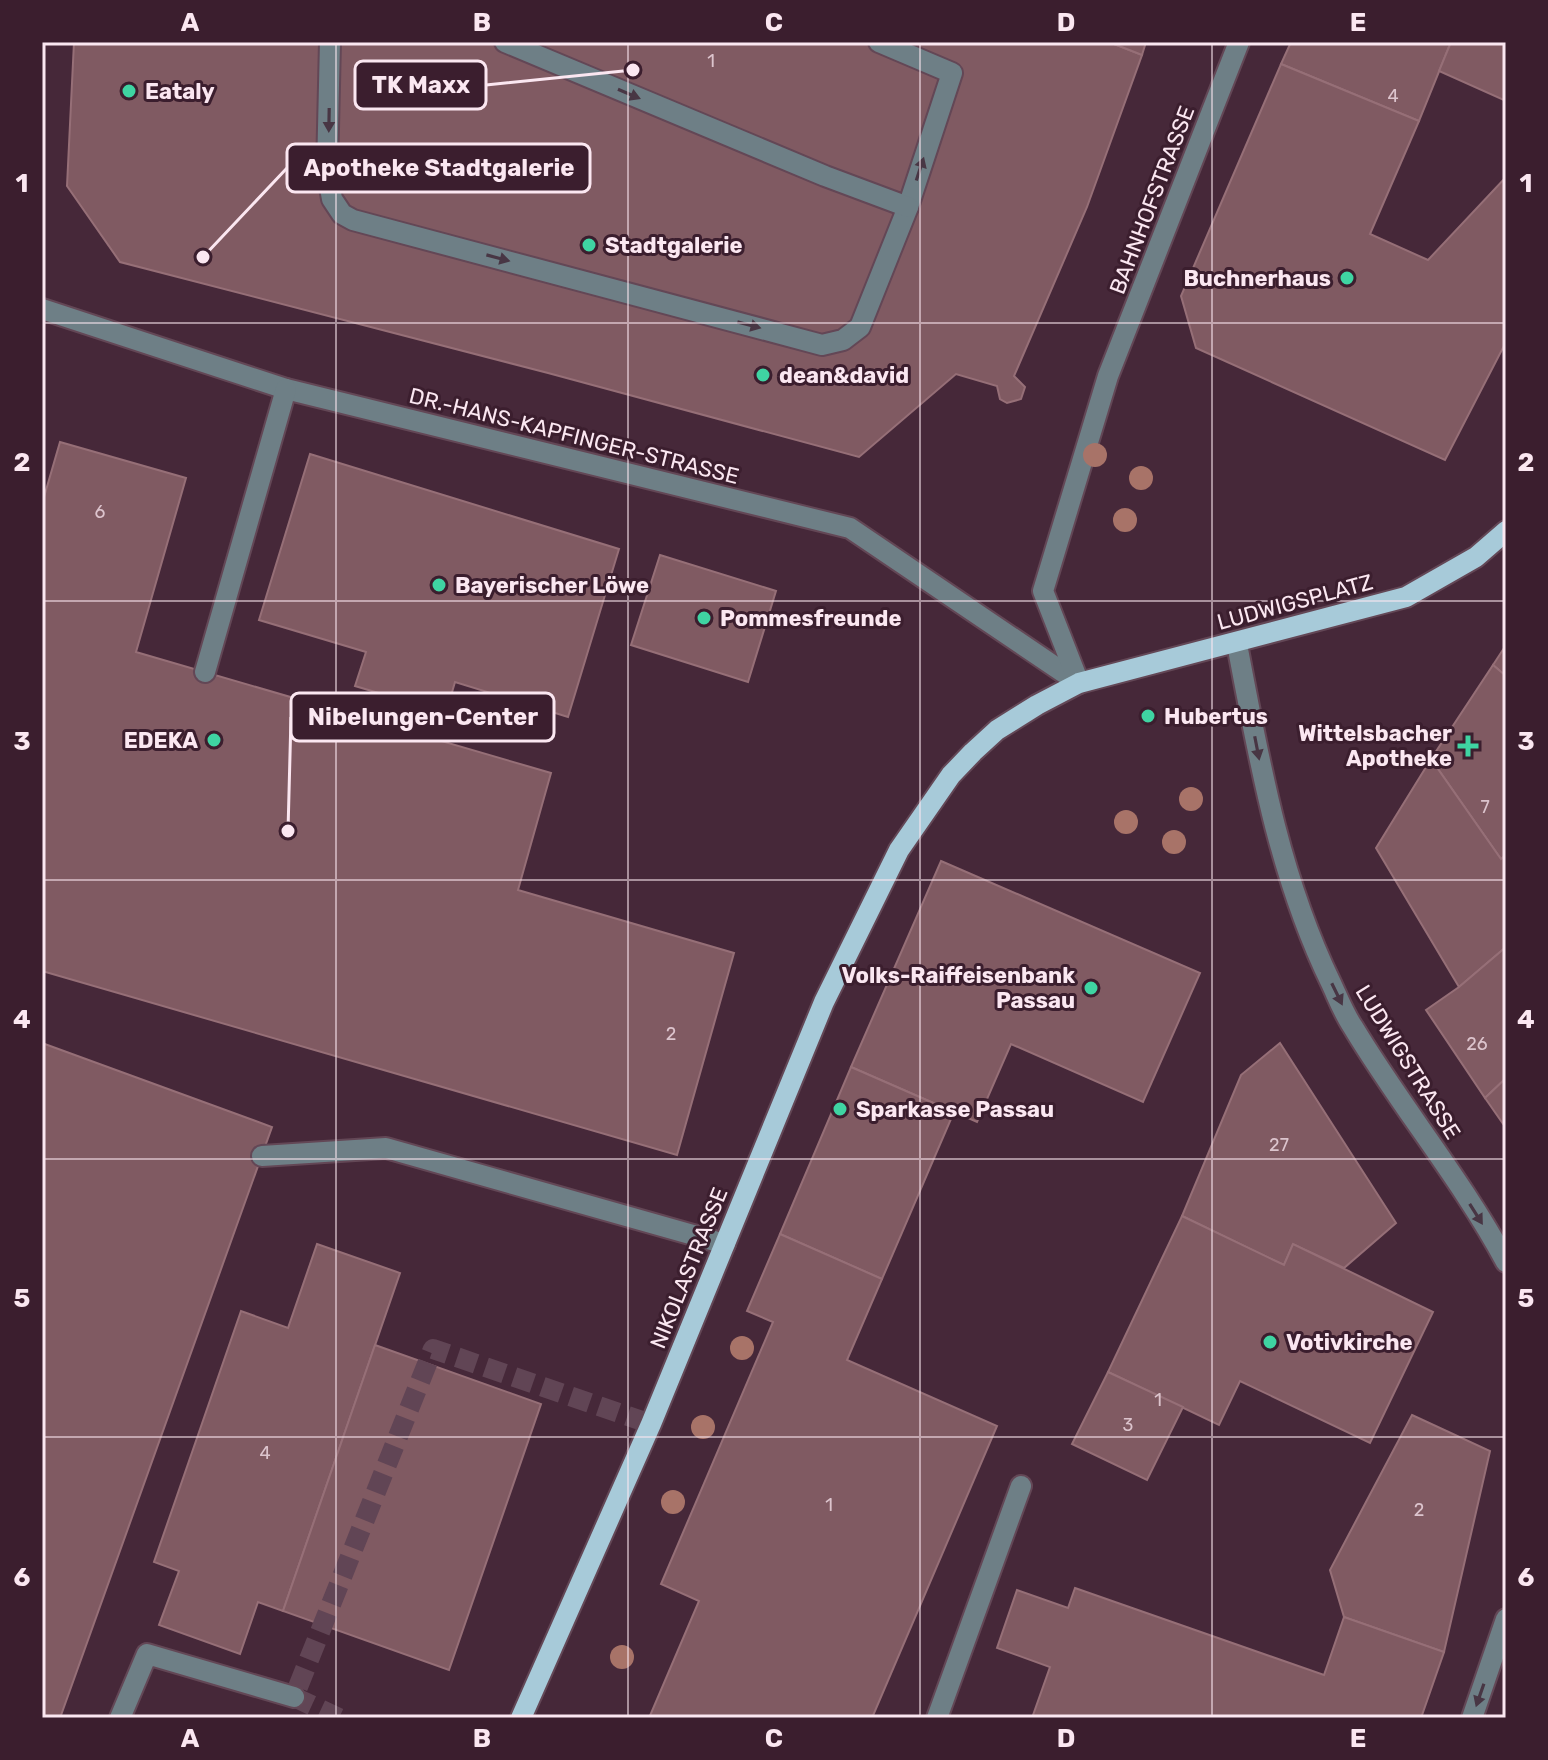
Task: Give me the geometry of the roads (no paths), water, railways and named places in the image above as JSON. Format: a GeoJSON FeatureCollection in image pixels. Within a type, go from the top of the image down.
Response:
{"type":"FeatureCollection","features":[{"type":"Feature","properties":{"kind":"main road","name":"LUDWIGSPLATZ"},"geometry":{"type":"LineString","coordinates":[[906,839],[951,775],[997,730],[1079,683],[1162,660],[1237,644],[1406,597],[1476,557],[1506,531]]}},
{"type":"Feature","properties":{"kind":"main road","name":"NIKOLASTRASSE"},"geometry":{"type":"LineString","coordinates":[[521,1718],[651,1424],[824,1002],[906,839]]}},
{"type":"Feature","properties":{"kind":"street"},"geometry":{"type":"LineString","coordinates":[[330,42],[327,171],[332,199],[342,214],[353,220],[822,345],[843,340],[860,327],[908,207],[952,73],[879,42]]}},
{"type":"Feature","properties":{"kind":"street"},"geometry":{"type":"LineString","coordinates":[[505,42],[825,176],[908,207]]}},
{"type":"Feature","properties":{"kind":"street","name":"BAHNHOFSTRASSE"},"geometry":{"type":"LineString","coordinates":[[1079,683],[1043,591],[1108,376],[1239,42]]}},
{"type":"Feature","properties":{"kind":"street","name":"DR.-HANS-KAPFINGER-STRASSE"},"geometry":{"type":"LineString","coordinates":[[42,309],[286,389],[850,528],[1079,683]]}},
{"type":"Feature","properties":{"kind":"street"},"geometry":{"type":"LineString","coordinates":[[205,672],[286,389]]}},
{"type":"Feature","properties":{"kind":"street","name":"LUDWIGSTRASSE"},"geometry":{"type":"LineString","coordinates":[[1237,644],[1264,786],[1285,867],[1309,937],[1352,1026],[1506,1262]]}},
{"type":"Feature","properties":{"kind":"street"},"geometry":{"type":"LineString","coordinates":[[262,1156],[386,1148],[725,1244]]}},
{"type":"Feature","properties":{"kind":"street"},"geometry":{"type":"LineString","coordinates":[[937,1718],[1021,1486]]}},
{"type":"Feature","properties":{"kind":"street"},"geometry":{"type":"LineString","coordinates":[[1472,1718],[1506,1619]]}},
{"type":"Feature","properties":{"kind":"street"},"geometry":{"type":"LineString","coordinates":[[120,1718],[147,1654],[294,1697]]}},
{"type":"Feature","properties":{"kind":"tunnel"},"geometry":{"type":"LineString","coordinates":[[339,1718],[294,1697],[433,1349],[651,1424]]}},
{"type":"Feature","properties":{"kind":"place","name":"TK Maxx"},"geometry":{"type":"Point","coordinates":[633,70]}},
{"type":"Feature","properties":{"kind":"place","name":"Eataly"},"geometry":{"type":"Point","coordinates":[129,91]}},
{"type":"Feature","properties":{"kind":"place","name":"Stadtgalerie"},"geometry":{"type":"Point","coordinates":[589,245]}},
{"type":"Feature","properties":{"kind":"place","name":"Apotheke Stadtgalerie"},"geometry":{"type":"Point","coordinates":[203,257]}},
{"type":"Feature","properties":{"kind":"place","name":"Buchnerhaus"},"geometry":{"type":"Point","coordinates":[1347,278]}},
{"type":"Feature","properties":{"kind":"place","name":"dean&david"},"geometry":{"type":"Point","coordinates":[763,375]}},
{"type":"Feature","properties":{"kind":"place","name":"Bayerischer Löwe"},"geometry":{"type":"Point","coordinates":[439,585]}},
{"type":"Feature","properties":{"kind":"place","name":"Pommesfreunde"},"geometry":{"type":"Point","coordinates":[704,618]}},
{"type":"Feature","properties":{"kind":"place","name":"Hubertus"},"geometry":{"type":"Point","coordinates":[1148,716]}},
{"type":"Feature","properties":{"kind":"place","name":"EDEKA"},"geometry":{"type":"Point","coordinates":[214,740]}},
{"type":"Feature","properties":{"kind":"place","name":"Wittelsbacher Apotheke"},"geometry":{"type":"Point","coordinates":[1468,746]}},
{"type":"Feature","properties":{"kind":"place","name":"Nibelungen-Center"},"geometry":{"type":"Point","coordinates":[288,831]}},
{"type":"Feature","properties":{"kind":"place","name":"Volks-Raiffeisenbank Passau"},"geometry":{"type":"Point","coordinates":[1091,988]}},
{"type":"Feature","properties":{"kind":"place","name":"Sparkasse Passau"},"geometry":{"type":"Point","coordinates":[840,1109]}},
{"type":"Feature","properties":{"kind":"place","name":"Votivkirche"},"geometry":{"type":"Point","coordinates":[1270,1342]}}]}
